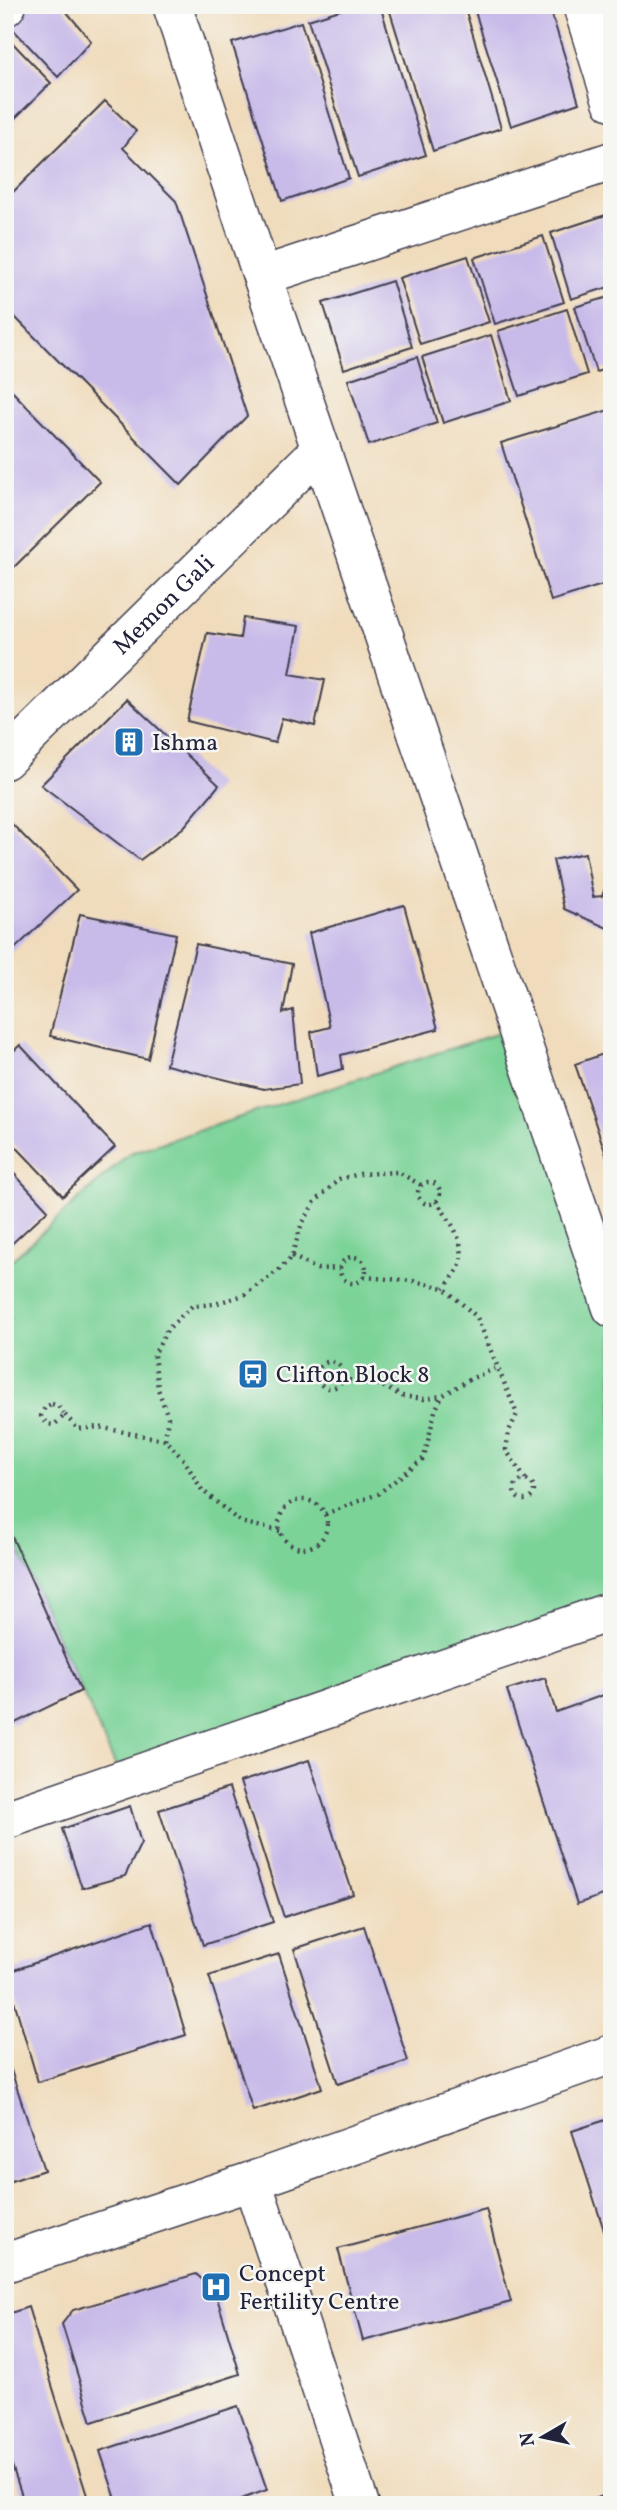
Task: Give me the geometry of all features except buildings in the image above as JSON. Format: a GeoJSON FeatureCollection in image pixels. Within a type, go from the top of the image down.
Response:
{"type":"FeatureCollection","features":[{"type":"Feature","properties":{"kind":"street"},"geometry":{"type":"LineString","coordinates":[[172,5],[261,276],[612,1308]]}},
{"type":"Feature","properties":{"kind":"street"},"geometry":{"type":"LineString","coordinates":[[582,5],[612,101]]}},
{"type":"Feature","properties":{"kind":"street"},"geometry":{"type":"LineString","coordinates":[[261,276],[612,161]]}},
{"type":"Feature","properties":{"kind":"street","name":"Memon Gali"},"geometry":{"type":"LineString","coordinates":[[5,760],[321,449]]}},
{"type":"Feature","properties":{"kind":"street"},"geometry":{"type":"LineString","coordinates":[[5,1820],[612,1611]]}},
{"type":"Feature","properties":{"kind":"street"},"geometry":{"type":"LineString","coordinates":[[5,2263],[252,2182],[612,2054]]}},
{"type":"Feature","properties":{"kind":"street"},"geometry":{"type":"LineString","coordinates":[[252,2182],[360,2505]]}},
{"type":"Feature","properties":{"kind":"path"},"geometry":{"type":"LineString","coordinates":[[165,1440],[167,1417],[158,1389],[154,1356],[167,1330],[192,1306],[214,1304],[244,1295],[279,1270],[292,1255],[301,1226],[314,1203],[339,1179],[360,1174],[398,1172],[421,1185],[431,1182],[439,1188],[440,1195],[436,1201],[430,1204],[422,1202],[418,1196],[421,1185]]}},
{"type":"Feature","properties":{"kind":"path"},"geometry":{"type":"LineString","coordinates":[[436,1201],[453,1223],[460,1243],[459,1266],[444,1288]]}},
{"type":"Feature","properties":{"kind":"path"},"geometry":{"type":"LineString","coordinates":[[292,1255],[317,1269],[341,1268]]}},
{"type":"Feature","properties":{"kind":"path"},"geometry":{"type":"LineString","coordinates":[[364,1277],[365,1265],[359,1259],[347,1259],[341,1268],[343,1277],[349,1282],[357,1282],[364,1277],[413,1281],[444,1288],[477,1317],[517,1414],[509,1431],[506,1450],[534,1490],[529,1498],[523,1500],[515,1494],[514,1488],[520,1481],[526,1480]]}},
{"type":"Feature","properties":{"kind":"path"},"geometry":{"type":"LineString","coordinates":[[332,1362],[342,1370],[342,1380],[337,1387],[329,1389],[321,1385],[316,1374],[323,1363],[332,1362]]}},
{"type":"Feature","properties":{"kind":"path"},"geometry":{"type":"LineString","coordinates":[[342,1380],[380,1385],[402,1396],[424,1399],[442,1396],[470,1379],[498,1368]]}},
{"type":"Feature","properties":{"kind":"path"},"geometry":{"type":"LineString","coordinates":[[325,1514],[378,1494],[424,1458],[435,1411],[442,1396]]}},
{"type":"Feature","properties":{"kind":"path"},"geometry":{"type":"LineString","coordinates":[[65,1415],[60,1422],[50,1425],[44,1422],[41,1412],[45,1406],[52,1404],[58,1406],[78,1429],[99,1427],[165,1440],[184,1460],[202,1490],[240,1522],[280,1531]]}},
{"type":"Feature","properties":{"kind":"path"},"geometry":{"type":"LineString","coordinates":[[307,1500],[321,1507],[325,1514],[327,1521],[324,1536],[312,1546],[296,1547],[283,1538],[280,1531],[281,1514],[291,1503],[307,1500]]}},
{"type":"Feature","properties":{"kind":"green space"},"geometry":{"type":"Polygon","coordinates":[[[517,1027],[612,1308],[612,1611],[122,1780],[5,1521],[5,1324],[11,1318],[5,1312],[5,1266],[130,1153],[517,1027]]]}},
{"type":"Feature","properties":{"kind":"place","name":"Ishma"},"geometry":{"type":"Point","coordinates":[129,742]}},
{"type":"Feature","properties":{"kind":"place","name":"Clifton Block 8"},"geometry":{"type":"Point","coordinates":[253,1374]}},
{"type":"Feature","properties":{"kind":"place","name":"Concept Fertility Centre"},"geometry":{"type":"Point","coordinates":[216,2287]}}]}
